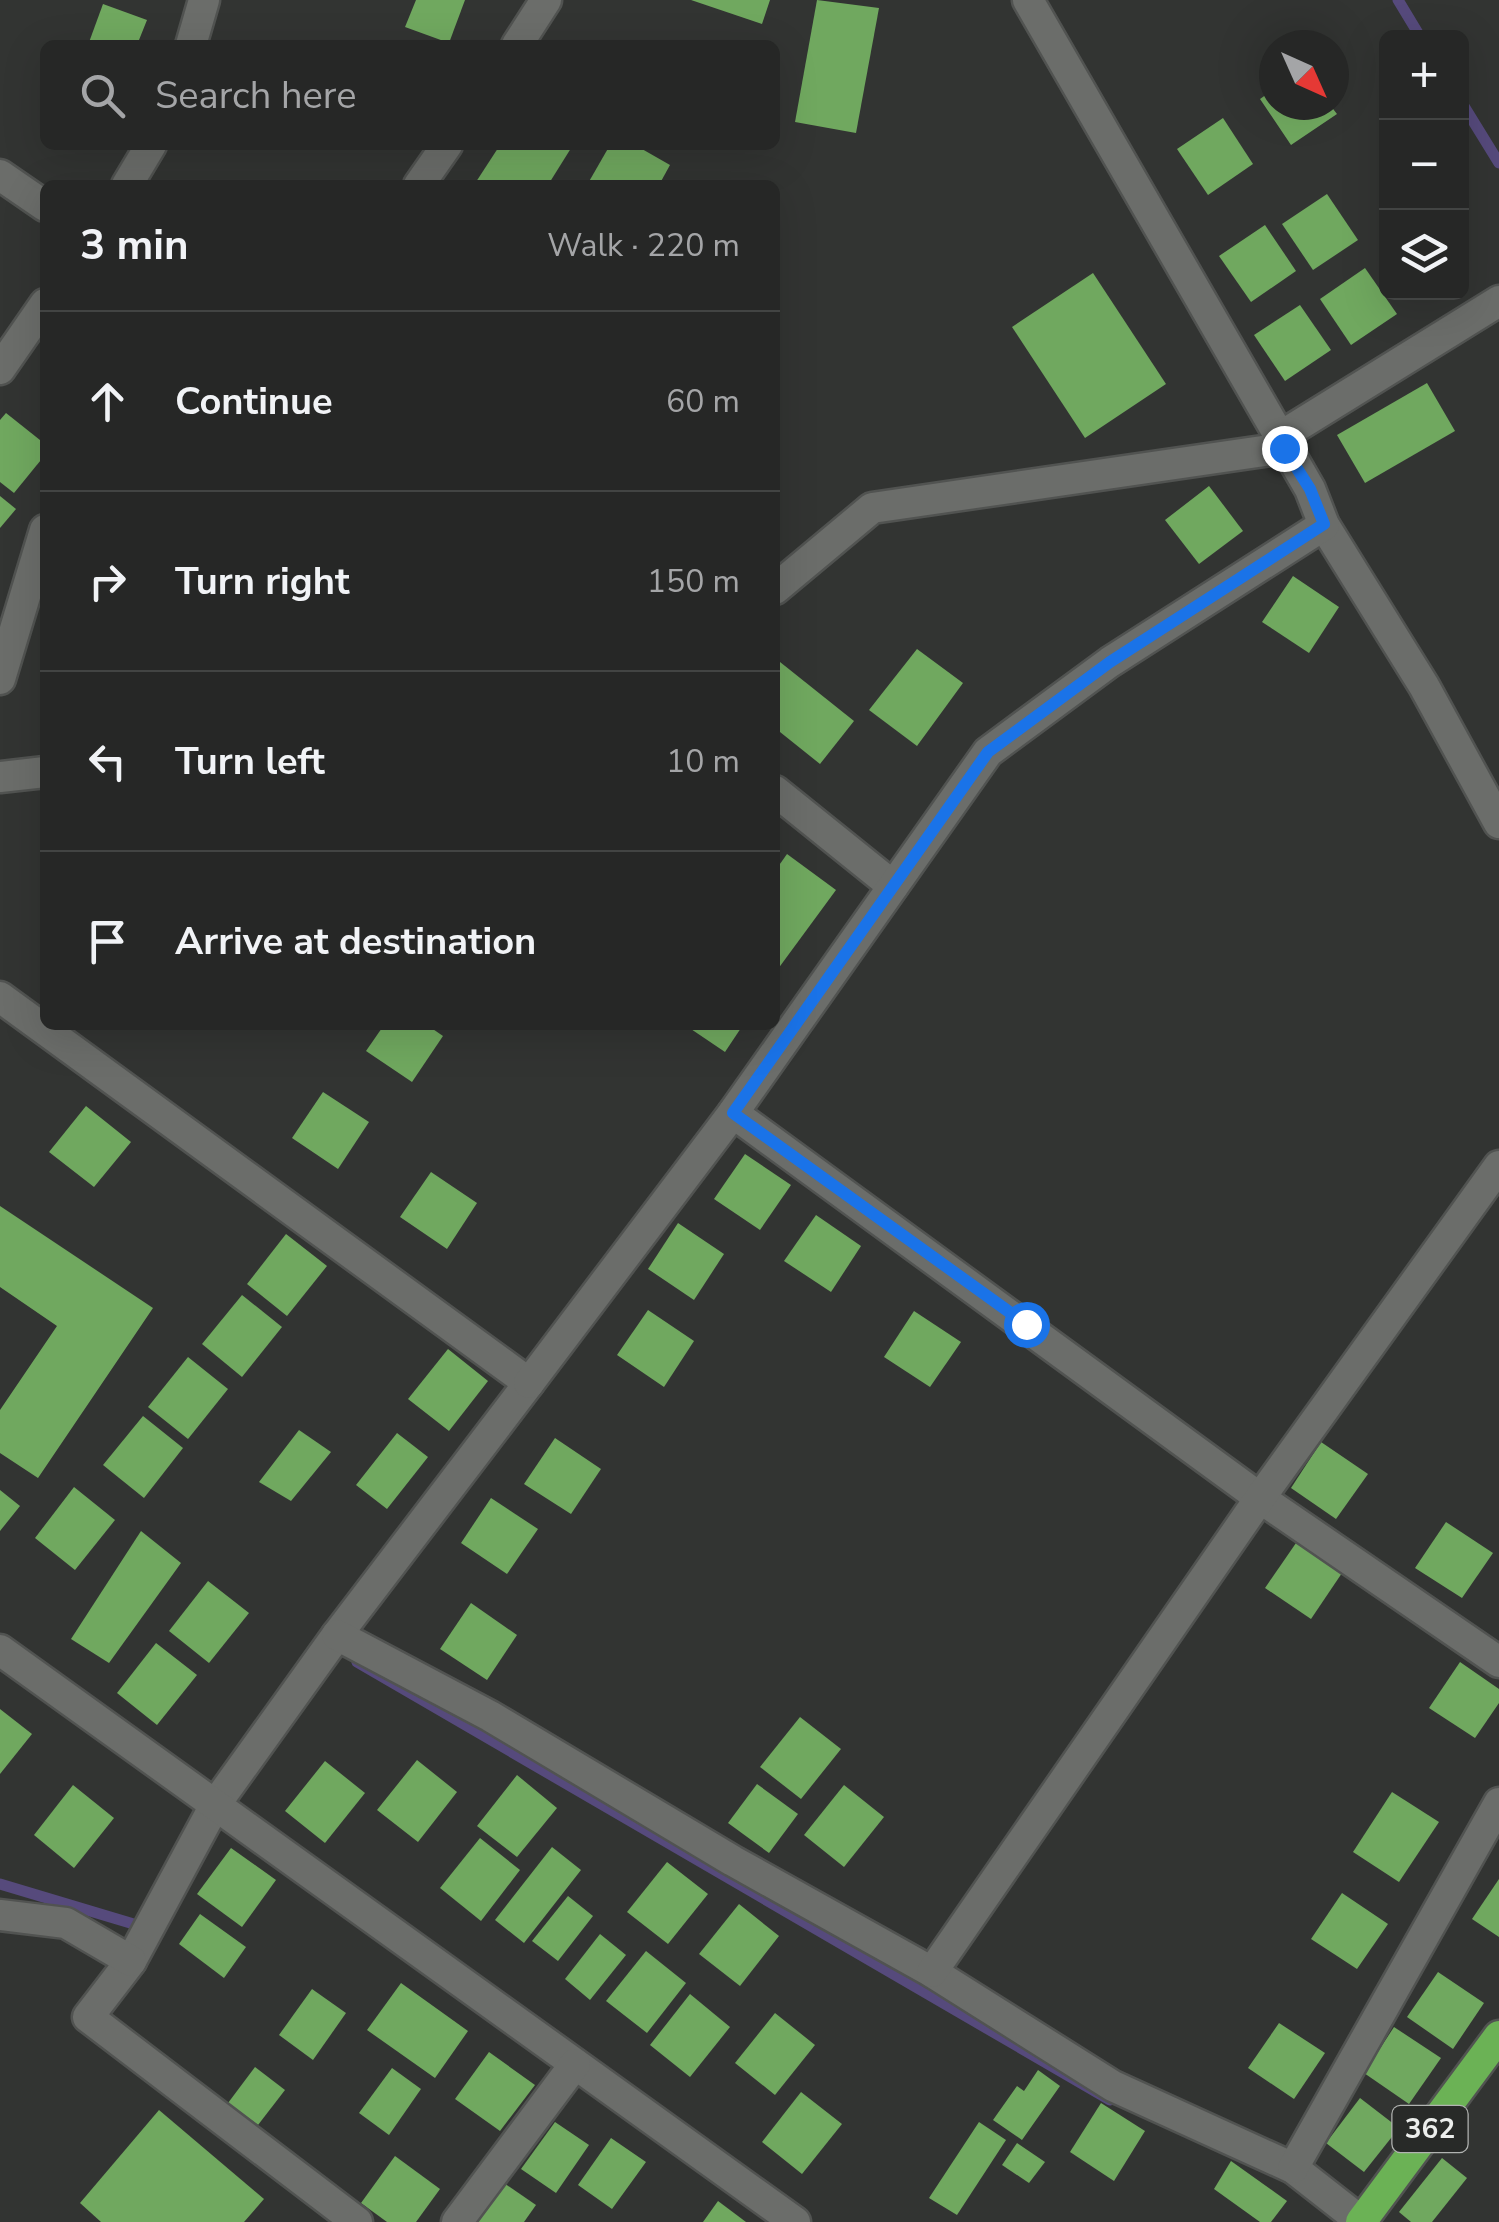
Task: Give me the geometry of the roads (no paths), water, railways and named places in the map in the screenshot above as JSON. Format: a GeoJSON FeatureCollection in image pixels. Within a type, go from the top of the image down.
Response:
{"type":"FeatureCollection","features":[{"type":"Feature","properties":{"kind":"highway","name":"362"},"geometry":{"type":"LineString","coordinates":[[1361,2222],[1499,2036]]}},
{"type":"Feature","properties":{"kind":"street"},"geometry":{"type":"LineString","coordinates":[[192,40],[204,0]]}},
{"type":"Feature","properties":{"kind":"street"},"geometry":{"type":"LineString","coordinates":[[519,40],[546,0]]}},
{"type":"Feature","properties":{"kind":"street"},"geometry":{"type":"LineString","coordinates":[[1028,0],[1310,489],[1324,524],[1424,686],[1499,824]]}},
{"type":"Feature","properties":{"kind":"street"},"geometry":{"type":"LineString","coordinates":[[130,180],[148,150]]}},
{"type":"Feature","properties":{"kind":"street"},"geometry":{"type":"LineString","coordinates":[[422,180],[444,150]]}},
{"type":"Feature","properties":{"kind":"street"},"geometry":{"type":"LineString","coordinates":[[0,174],[40,202]]}},
{"type":"Feature","properties":{"kind":"street"},"geometry":{"type":"LineString","coordinates":[[780,585],[872,508],[1281,443],[1499,300]]}},
{"type":"Feature","properties":{"kind":"street"},"geometry":{"type":"LineString","coordinates":[[0,369],[40,311]]}},
{"type":"Feature","properties":{"kind":"street"},"geometry":{"type":"LineString","coordinates":[[357,2222],[88,2017],[130,1961],[215,1805],[337,1635],[733,1113],[988,752],[1110,662],[1324,524]]}},
{"type":"Feature","properties":{"kind":"street"},"geometry":{"type":"LineString","coordinates":[[0,678],[40,554]]}},
{"type":"Feature","properties":{"kind":"street"},"geometry":{"type":"LineString","coordinates":[[0,777],[40,773]]}},
{"type":"Feature","properties":{"kind":"street"},"geometry":{"type":"LineString","coordinates":[[780,795],[893,886]]}},
{"type":"Feature","properties":{"kind":"street"},"geometry":{"type":"LineString","coordinates":[[0,997],[40,1026]]}},
{"type":"Feature","properties":{"kind":"street"},"geometry":{"type":"LineString","coordinates":[[45,1030],[529,1383]]}},
{"type":"Feature","properties":{"kind":"street"},"geometry":{"type":"LineString","coordinates":[[733,1113],[1260,1498],[1499,1662]]}},
{"type":"Feature","properties":{"kind":"street"},"geometry":{"type":"LineString","coordinates":[[932,1972],[1260,1498],[1499,1166]]}},
{"type":"Feature","properties":{"kind":"street"},"geometry":{"type":"LineString","coordinates":[[337,1635],[490,1716],[733,1862],[932,1972],[1113,2086],[1293,2168],[1361,2222]]}},
{"type":"Feature","properties":{"kind":"street"},"geometry":{"type":"LineString","coordinates":[[0,1650],[794,2222]]}},
{"type":"Feature","properties":{"kind":"street"},"geometry":{"type":"LineString","coordinates":[[1293,2168],[1499,1803]]}},
{"type":"Feature","properties":{"kind":"street"},"geometry":{"type":"LineString","coordinates":[[0,1915],[66,1923],[130,1961]]}},
{"type":"Feature","properties":{"kind":"street"},"geometry":{"type":"LineString","coordinates":[[457,2222],[575,2064]]}},
{"type":"Feature","properties":{"kind":"waterway"},"geometry":{"type":"LineString","coordinates":[[1398,0],[1416,30]]}},
{"type":"Feature","properties":{"kind":"waterway"},"geometry":{"type":"LineString","coordinates":[[1469,114],[1499,163]]}},
{"type":"Feature","properties":{"kind":"waterway"},"geometry":{"type":"LineString","coordinates":[[357,1662],[1110,2100]]}},
{"type":"Feature","properties":{"kind":"waterway"},"geometry":{"type":"LineString","coordinates":[[0,1884],[147,1928]]}}]}
